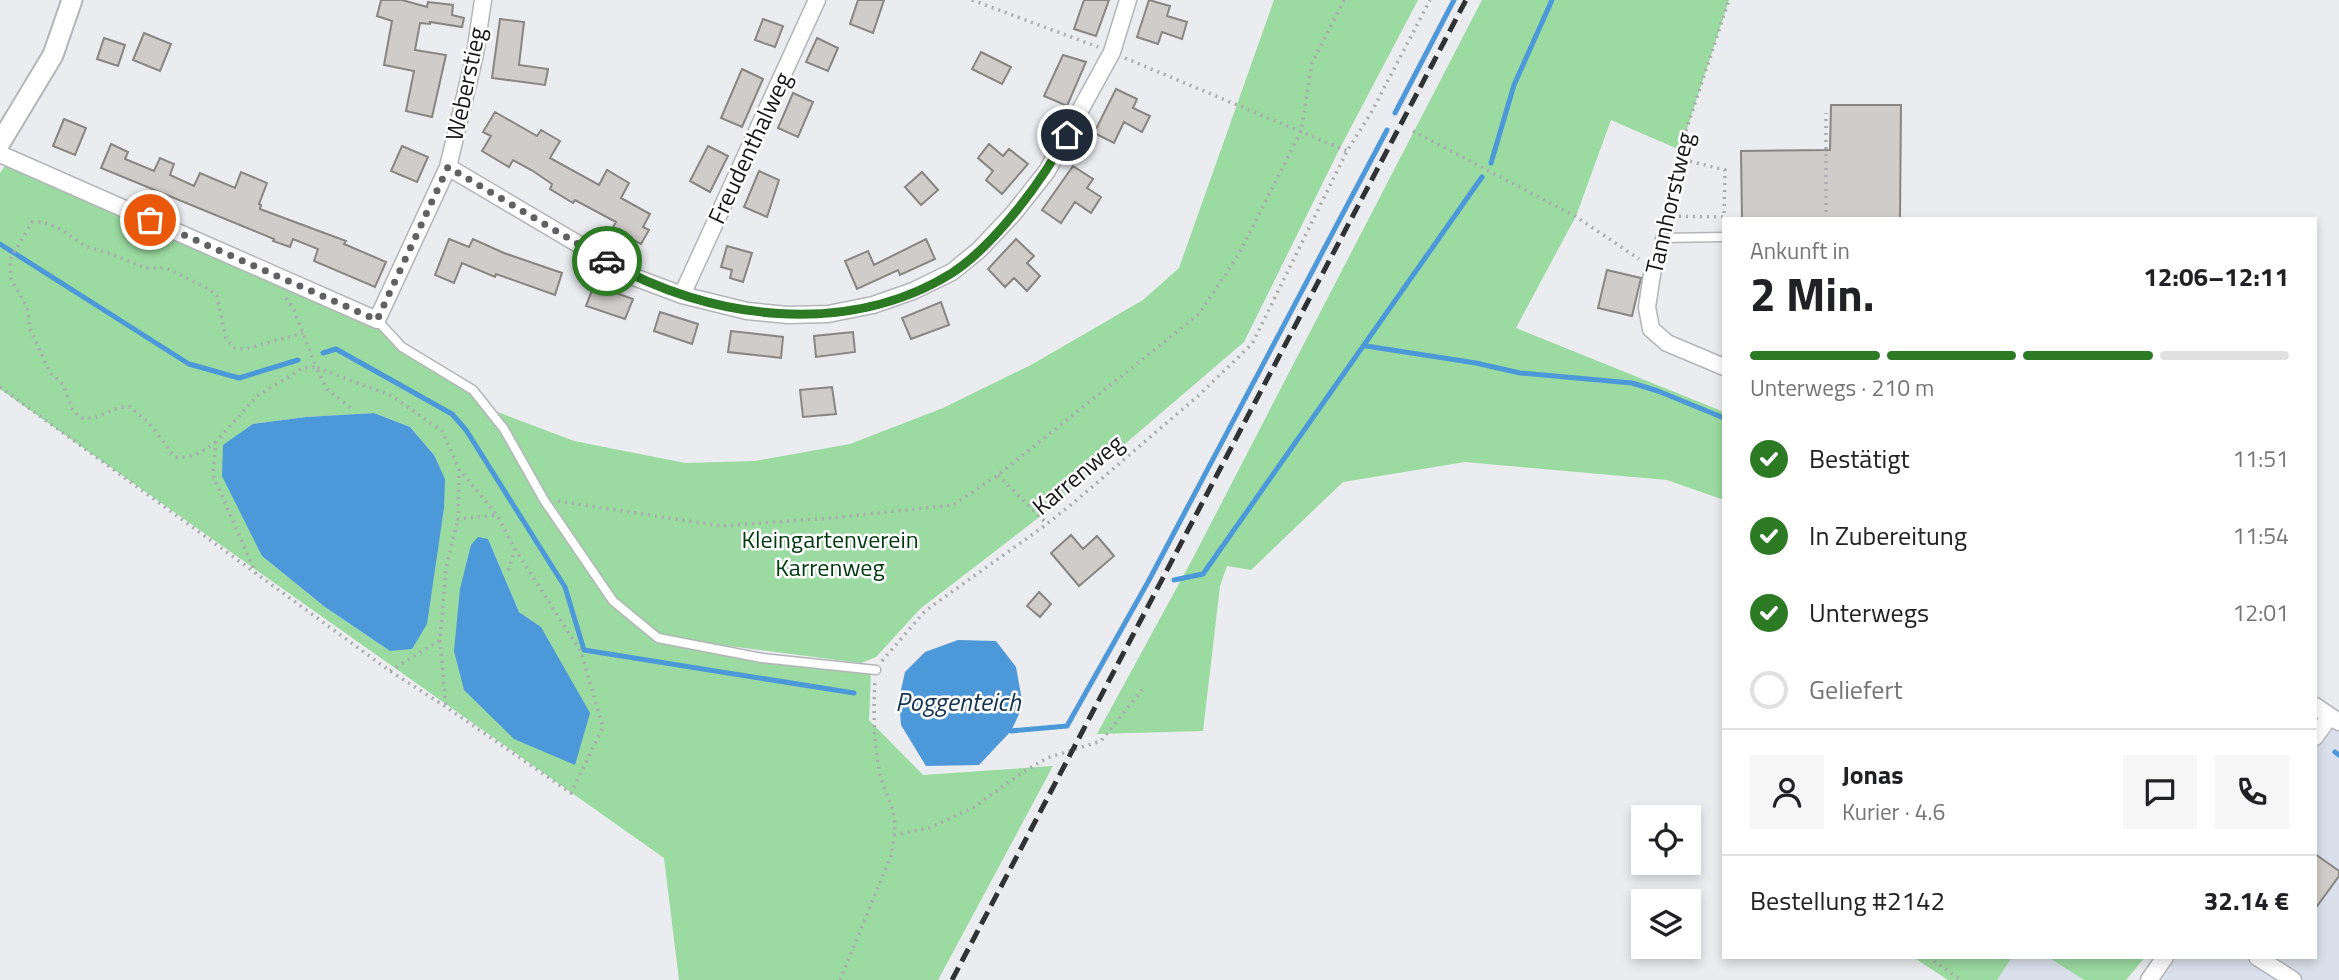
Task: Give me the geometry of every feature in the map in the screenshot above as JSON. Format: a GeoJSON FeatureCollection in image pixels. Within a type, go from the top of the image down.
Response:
{"type":"FeatureCollection","features":[{"type":"Feature","properties":{"kind":"street"},"geometry":{"type":"LineString","coordinates":[[0,143],[53,55],[72,0]]}},
{"type":"Feature","properties":{"kind":"street","name":"Weberstieg"},"geometry":{"type":"LineString","coordinates":[[377,320],[448,167],[475,54],[482,0]]}},
{"type":"Feature","properties":{"kind":"street","name":"Freudenthalweg"},"geometry":{"type":"LineString","coordinates":[[682,295],[817,0]]}},
{"type":"Feature","properties":{"kind":"street"},"geometry":{"type":"LineString","coordinates":[[448,167],[634,277],[682,295],[747,311],[788,315],[828,314],[873,305],[914,291],[952,272],[979,250],[1013,214],[1047,171],[1112,52],[1128,0]]}},
{"type":"Feature","properties":{"kind":"street"},"geometry":{"type":"LineString","coordinates":[[0,154],[377,320]]}},
{"type":"Feature","properties":{"kind":"street","name":"Tannhorstweg"},"geometry":{"type":"LineString","coordinates":[[1653,268],[1647,307],[1651,329],[1667,343],[1722,366]]}},
{"type":"Feature","properties":{"kind":"street"},"geometry":{"type":"LineString","coordinates":[[2317,707],[2334,719],[2317,735]]}},
{"type":"Feature","properties":{"kind":"street"},"geometry":{"type":"LineString","coordinates":[[2149,980],[2164,959]]}},
{"type":"Feature","properties":{"kind":"street"},"geometry":{"type":"LineString","coordinates":[[2260,959],[2292,980]]}},
{"type":"Feature","properties":{"kind":"lane"},"geometry":{"type":"LineString","coordinates":[[1660,238],[1722,237]]}},
{"type":"Feature","properties":{"kind":"lane"},"geometry":{"type":"LineString","coordinates":[[377,320],[402,347],[472,390],[504,429],[544,500],[613,601],[658,638],[762,658],[876,670]]}},
{"type":"Feature","properties":{"kind":"path"},"geometry":{"type":"LineString","coordinates":[[544,500],[721,526],[953,505],[998,475],[1199,314],[1239,254],[1301,131],[1312,63],[1344,0]]}},
{"type":"Feature","properties":{"kind":"path","name":"Karrenweg"},"geometry":{"type":"LineString","coordinates":[[876,670],[925,611],[1047,524],[1198,396],[1252,344],[1348,151],[1430,0]]}},
{"type":"Feature","properties":{"kind":"path","name":"Tannhorstweg"},"geometry":{"type":"LineString","coordinates":[[1660,238],[1677,158],[1729,0]]}},
{"type":"Feature","properties":{"kind":"path"},"geometry":{"type":"LineString","coordinates":[[1236,104],[1348,151]]}},
{"type":"Feature","properties":{"kind":"path"},"geometry":{"type":"LineString","coordinates":[[1826,113],[1826,217]]}},
{"type":"Feature","properties":{"kind":"path"},"geometry":{"type":"LineString","coordinates":[[1413,131],[1576,216],[1653,268]]}},
{"type":"Feature","properties":{"kind":"path"},"geometry":{"type":"LineString","coordinates":[[1665,216],[1724,217],[1725,170],[1677,158]]}},
{"type":"Feature","properties":{"kind":"path"},"geometry":{"type":"LineString","coordinates":[[0,387],[390,671],[571,793],[603,727],[581,652],[514,549],[497,515],[459,469],[442,431],[392,396],[316,368],[303,368],[257,396],[216,442],[202,452],[185,458],[175,457],[149,423],[130,407],[121,407],[94,418],[82,418],[73,411],[63,384],[50,373],[30,329],[27,307],[11,279],[10,259],[32,222],[43,222],[61,229],[85,247],[146,268],[166,268],[209,289],[217,296],[226,339],[234,348],[245,349],[303,333]]}},
{"type":"Feature","properties":{"kind":"path"},"geometry":{"type":"LineString","coordinates":[[276,274],[277,285],[294,310],[327,389],[353,410]]}},
{"type":"Feature","properties":{"kind":"path"},"geometry":{"type":"LineString","coordinates":[[216,442],[213,475],[256,575]]}},
{"type":"Feature","properties":{"kind":"path"},"geometry":{"type":"LineString","coordinates":[[446,707],[440,640],[446,568],[458,519],[459,469]]}},
{"type":"Feature","properties":{"kind":"path"},"geometry":{"type":"LineString","coordinates":[[998,475],[1047,524]]}},
{"type":"Feature","properties":{"kind":"path"},"geometry":{"type":"LineString","coordinates":[[458,519],[497,515]]}},
{"type":"Feature","properties":{"kind":"path"},"geometry":{"type":"LineString","coordinates":[[508,571],[514,549]]}},
{"type":"Feature","properties":{"kind":"path"},"geometry":{"type":"LineString","coordinates":[[390,671],[440,640]]}},
{"type":"Feature","properties":{"kind":"path"},"geometry":{"type":"LineString","coordinates":[[840,980],[891,856],[894,835],[894,814],[881,779],[876,749],[873,720],[876,670]]}},
{"type":"Feature","properties":{"kind":"path"},"geometry":{"type":"LineString","coordinates":[[894,835],[929,828],[974,807],[1047,758],[1101,741],[1145,686]]}},
{"type":"Feature","properties":{"kind":"path"},"geometry":{"type":"LineString","coordinates":[[1931,959],[1961,980]]}},
{"type":"Feature","properties":{"kind":"shaded area"},"geometry":{"type":"Polygon","coordinates":[[[2331,725],[2339,730],[2339,980],[2158,980],[2172,959],[2317,959],[2317,746],[2331,725]]]}},
{"type":"Feature","properties":{"kind":"shaded area"},"geometry":{"type":"Polygon","coordinates":[[[2011,959],[2051,959],[2084,980],[1997,980],[2011,959]]]}},
{"type":"Feature","properties":{"kind":"green space","name":"Kleingartenverein Karrenweg"},"geometry":{"type":"Polygon","coordinates":[[[1274,0],[1418,0],[1340,148],[1244,342],[1042,515],[920,609],[876,657],[861,663],[673,639],[762,658],[871,670],[869,720],[923,775],[1053,766],[938,980],[679,980],[664,858],[0,389],[0,173],[9,160],[376,320],[402,348],[472,390],[495,411],[574,441],[685,463],[755,461],[850,444],[943,408],[1031,365],[1143,300],[1179,268],[1274,0]],[[374,413],[306,417],[253,424],[262,556],[325,607],[390,651],[435,557],[444,508],[434,455],[410,427],[374,413]],[[488,539],[460,589],[541,627],[519,612],[488,539]]]}},
{"type":"Feature","properties":{"kind":"green space"},"geometry":{"type":"Polygon","coordinates":[[[1482,0],[1729,0],[1680,150],[1611,120],[1576,216],[1516,328],[1722,411],[1722,499],[1667,480],[1465,462],[1343,482],[1251,570],[1227,566],[1220,586],[1203,731],[1097,734],[1193,558],[1482,0]]]}},
{"type":"Feature","properties":{"kind":"green space"},"geometry":{"type":"Polygon","coordinates":[[[1916,959],[2011,959],[1997,980],[1948,980],[1916,959]]]}},
{"type":"Feature","properties":{"kind":"green space"},"geometry":{"type":"Polygon","coordinates":[[[2051,959],[2143,959],[2126,980],[2084,980],[2051,959]]]}},
{"type":"Feature","properties":{"kind":"water"},"geometry":{"type":"Polygon","coordinates":[[[374,413],[410,427],[434,455],[445,479],[444,508],[427,624],[412,649],[390,651],[325,607],[262,556],[222,476],[223,445],[253,424],[306,417],[374,413]]]}},
{"type":"Feature","properties":{"kind":"water"},"geometry":{"type":"Polygon","coordinates":[[[478,537],[488,539],[519,612],[541,627],[590,713],[575,765],[514,739],[464,690],[454,651],[460,589],[471,545],[478,537]]]}},
{"type":"Feature","properties":{"kind":"water","name":"Poggenteich"},"geometry":{"type":"Polygon","coordinates":[[[958,640],[996,641],[1016,667],[1023,706],[1011,731],[979,765],[926,766],[901,725],[899,699],[905,672],[925,652],[958,640]]]}},
{"type":"Feature","properties":{"kind":"building"},"geometry":{"type":"Polygon","coordinates":[[[381,0],[402,0],[427,7],[428,2],[453,5],[452,15],[464,18],[462,27],[420,23],[415,50],[446,55],[432,117],[406,111],[414,71],[384,65],[392,21],[377,16],[381,0]]]}},
{"type":"Feature","properties":{"kind":"building"},"geometry":{"type":"Polygon","coordinates":[[[858,0],[884,0],[873,33],[850,24],[858,0]]]}},
{"type":"Feature","properties":{"kind":"building"},"geometry":{"type":"Polygon","coordinates":[[[1084,0],[1109,0],[1096,36],[1074,29],[1084,0]]]}},
{"type":"Feature","properties":{"kind":"building"},"geometry":{"type":"Polygon","coordinates":[[[1149,0],[1170,6],[1167,16],[1187,22],[1182,39],[1162,32],[1158,44],[1137,37],[1149,0]]]}},
{"type":"Feature","properties":{"kind":"building"},"geometry":{"type":"Polygon","coordinates":[[[500,19],[524,22],[519,65],[548,69],[545,85],[492,78],[500,19]]]}},
{"type":"Feature","properties":{"kind":"building"},"geometry":{"type":"Polygon","coordinates":[[[763,19],[783,26],[775,47],[755,40],[763,19]]]}},
{"type":"Feature","properties":{"kind":"building"},"geometry":{"type":"Polygon","coordinates":[[[144,33],[171,44],[160,71],[133,60],[144,33]]]}},
{"type":"Feature","properties":{"kind":"building"},"geometry":{"type":"Polygon","coordinates":[[[104,38],[125,45],[118,66],[97,59],[104,38]]]}},
{"type":"Feature","properties":{"kind":"building"},"geometry":{"type":"Polygon","coordinates":[[[817,38],[838,48],[828,71],[806,62],[817,38]]]}},
{"type":"Feature","properties":{"kind":"building"},"geometry":{"type":"Polygon","coordinates":[[[981,52],[1011,67],[1002,84],[972,69],[981,52]]]}},
{"type":"Feature","properties":{"kind":"building"},"geometry":{"type":"Polygon","coordinates":[[[1063,55],[1086,62],[1067,106],[1044,96],[1063,55]]]}},
{"type":"Feature","properties":{"kind":"building"},"geometry":{"type":"Polygon","coordinates":[[[742,69],[763,79],[742,127],[721,118],[742,69]]]}},
{"type":"Feature","properties":{"kind":"building"},"geometry":{"type":"Polygon","coordinates":[[[1116,89],[1137,99],[1133,108],[1150,116],[1142,132],[1124,122],[1114,143],[1094,133],[1116,89]]]}},
{"type":"Feature","properties":{"kind":"building"},"geometry":{"type":"Polygon","coordinates":[[[793,93],[813,102],[798,137],[778,128],[793,93]]]}},
{"type":"Feature","properties":{"kind":"building"},"geometry":{"type":"Polygon","coordinates":[[[1831,105],[1901,105],[1900,217],[1742,217],[1741,151],[1830,150],[1831,105]]]}},
{"type":"Feature","properties":{"kind":"building"},"geometry":{"type":"Polygon","coordinates":[[[495,112],[537,136],[541,130],[560,141],[550,158],[599,185],[607,170],[629,183],[621,198],[650,214],[643,227],[649,230],[641,244],[612,229],[616,222],[575,200],[573,203],[550,189],[552,184],[533,171],[513,160],[509,167],[482,151],[491,136],[483,132],[495,112]]]}},
{"type":"Feature","properties":{"kind":"building"},"geometry":{"type":"Polygon","coordinates":[[[64,119],[86,128],[75,155],[53,146],[64,119]]]}},
{"type":"Feature","properties":{"kind":"building"},"geometry":{"type":"Polygon","coordinates":[[[111,144],[128,152],[125,159],[154,171],[160,158],[174,164],[170,175],[194,186],[200,173],[235,188],[241,172],[267,183],[259,204],[260,209],[346,241],[344,244],[386,262],[375,287],[314,261],[318,249],[293,239],[290,247],[273,241],[274,239],[101,168],[111,144]]]}},
{"type":"Feature","properties":{"kind":"building"},"geometry":{"type":"Polygon","coordinates":[[[989,144],[1003,156],[1009,149],[1028,164],[1002,194],[986,180],[993,171],[978,158],[989,144]]]}},
{"type":"Feature","properties":{"kind":"building"},"geometry":{"type":"Polygon","coordinates":[[[402,146],[428,157],[417,182],[391,171],[402,146]]]}},
{"type":"Feature","properties":{"kind":"building"},"geometry":{"type":"Polygon","coordinates":[[[708,146],[728,156],[710,192],[690,181],[708,146]]]}},
{"type":"Feature","properties":{"kind":"building"},"geometry":{"type":"Polygon","coordinates":[[[1073,166],[1093,179],[1087,188],[1101,197],[1091,213],[1075,202],[1061,223],[1042,210],[1073,166]]]}},
{"type":"Feature","properties":{"kind":"building"},"geometry":{"type":"Polygon","coordinates":[[[759,171],[779,180],[767,217],[744,207],[759,171]]]}},
{"type":"Feature","properties":{"kind":"building"},"geometry":{"type":"Polygon","coordinates":[[[922,172],[938,190],[921,205],[905,187],[922,172]]]}},
{"type":"Feature","properties":{"kind":"building"},"geometry":{"type":"Polygon","coordinates":[[[449,239],[469,247],[473,239],[562,273],[555,295],[496,274],[495,277],[462,263],[454,283],[435,275],[449,239]]]}},
{"type":"Feature","properties":{"kind":"building"},"geometry":{"type":"Polygon","coordinates":[[[926,239],[935,259],[900,275],[898,270],[857,289],[845,261],[868,251],[874,265],[926,239]]]}},
{"type":"Feature","properties":{"kind":"building"},"geometry":{"type":"Polygon","coordinates":[[[1016,239],[1034,256],[1027,263],[1040,276],[1027,291],[1014,278],[1005,287],[988,269],[1016,239]]]}},
{"type":"Feature","properties":{"kind":"building"},"geometry":{"type":"Polygon","coordinates":[[[727,246],[752,253],[743,282],[730,278],[732,270],[721,267],[727,246]]]}},
{"type":"Feature","properties":{"kind":"building"},"geometry":{"type":"Polygon","coordinates":[[[1607,270],[1641,278],[1632,316],[1598,308],[1607,270]]]}},
{"type":"Feature","properties":{"kind":"building"},"geometry":{"type":"Polygon","coordinates":[[[594,285],[633,299],[625,319],[586,306],[594,285]]]}},
{"type":"Feature","properties":{"kind":"building"},"geometry":{"type":"Polygon","coordinates":[[[941,302],[949,325],[911,339],[902,318],[941,302]]]}},
{"type":"Feature","properties":{"kind":"building"},"geometry":{"type":"Polygon","coordinates":[[[660,312],[698,324],[692,344],[654,331],[660,312]]]}},
{"type":"Feature","properties":{"kind":"building"},"geometry":{"type":"Polygon","coordinates":[[[731,331],[783,337],[781,358],[728,352],[731,331]]]}},
{"type":"Feature","properties":{"kind":"building"},"geometry":{"type":"Polygon","coordinates":[[[853,332],[855,352],[816,357],[814,336],[853,332]]]}},
{"type":"Feature","properties":{"kind":"building"},"geometry":{"type":"Polygon","coordinates":[[[832,387],[836,414],[803,417],[800,390],[832,387]]]}},
{"type":"Feature","properties":{"kind":"building"},"geometry":{"type":"Polygon","coordinates":[[[1071,535],[1083,549],[1097,536],[1114,556],[1079,586],[1051,553],[1071,535]]]}},
{"type":"Feature","properties":{"kind":"building"},"geometry":{"type":"Polygon","coordinates":[[[1039,592],[1051,604],[1040,617],[1027,606],[1039,592]]]}},
{"type":"Feature","properties":{"kind":"building"},"geometry":{"type":"Polygon","coordinates":[[[2317,855],[2339,871],[2339,876],[2317,906],[2317,855]]]}},
{"type":"Feature","properties":{"kind":"waterway"},"geometry":{"type":"LineString","coordinates":[[1395,113],[1454,0]]}},
{"type":"Feature","properties":{"kind":"waterway"},"geometry":{"type":"LineString","coordinates":[[1491,163],[1514,85],[1552,0]]}},
{"type":"Feature","properties":{"kind":"waterway"},"geometry":{"type":"LineString","coordinates":[[1011,731],[1067,726],[1148,582],[1387,130]]}},
{"type":"Feature","properties":{"kind":"waterway"},"geometry":{"type":"LineString","coordinates":[[1174,580],[1203,574],[1482,177]]}},
{"type":"Feature","properties":{"kind":"waterway"},"geometry":{"type":"LineString","coordinates":[[0,244],[189,364],[239,378],[298,360]]}},
{"type":"Feature","properties":{"kind":"waterway"},"geometry":{"type":"LineString","coordinates":[[1366,346],[1476,363],[1520,373],[1632,383],[1722,417]]}},
{"type":"Feature","properties":{"kind":"waterway"},"geometry":{"type":"LineString","coordinates":[[323,353],[336,349],[452,414],[466,430],[565,587],[584,650],[854,693]]}},
{"type":"Feature","properties":{"kind":"waterway"},"geometry":{"type":"LineString","coordinates":[[2335,752],[2339,755]]}},
{"type":"Feature","properties":{"kind":"railway"},"geometry":{"type":"LineString","coordinates":[[952,980],[1466,0]]}},
{"type":"Feature","properties":{"kind":"way so far"},"geometry":{"type":"LineString","coordinates":[[150,220],[377,320],[448,167],[607,261]]}},
{"type":"Feature","properties":{"kind":"route"},"geometry":{"type":"LineString","coordinates":[[607,261],[634,277],[682,295],[747,311],[788,315],[828,314],[873,305],[914,291],[952,272],[979,250],[1013,214],[1047,171],[1067,135]]}}]}
